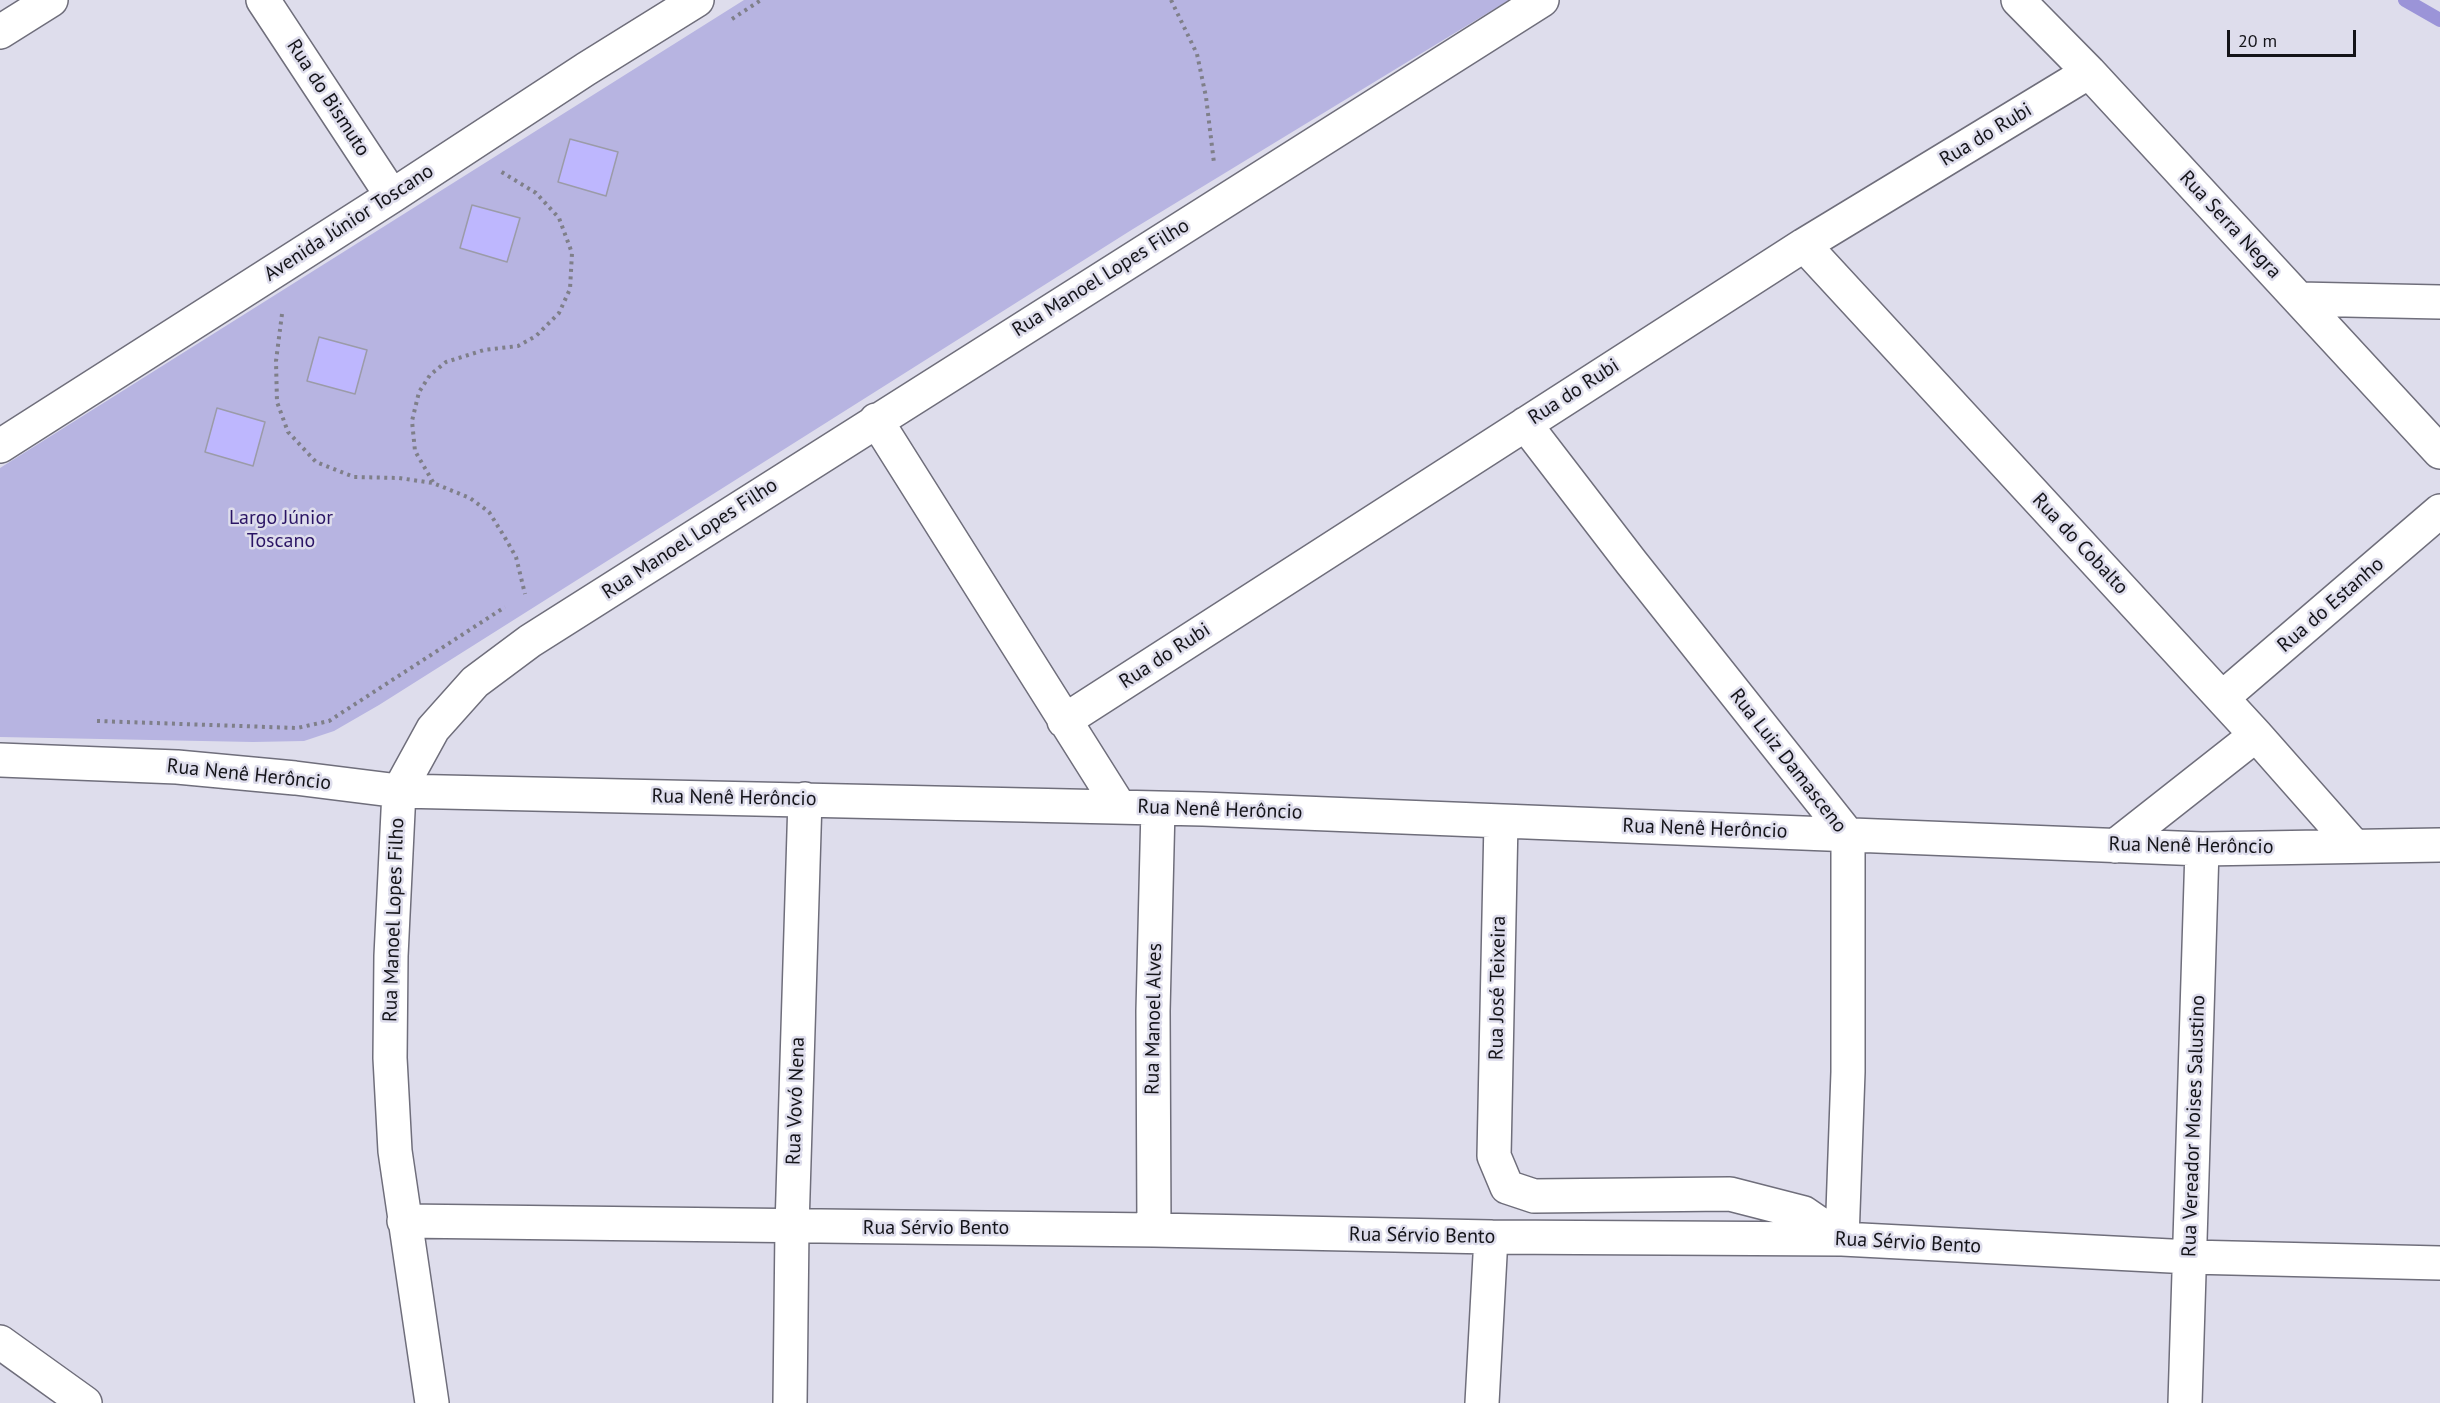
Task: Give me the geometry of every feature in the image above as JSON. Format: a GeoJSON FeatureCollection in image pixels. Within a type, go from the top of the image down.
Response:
{"type":"FeatureCollection","features":[{"type":"Feature","properties":{"kind":"street"},"geometry":{"type":"LineString","coordinates":[[5,18],[51,0]]}},
{"type":"Feature","properties":{"kind":"street","name":"Rua do Bismuto"},"geometry":{"type":"LineString","coordinates":[[263,0],[392,196]]}},
{"type":"Feature","properties":{"kind":"street","name":"Avenida Júnior Toscano"},"geometry":{"type":"LineString","coordinates":[[0,446],[697,0]]}},
{"type":"Feature","properties":{"kind":"street","name":"Rua Manoel Lopes Filho"},"geometry":{"type":"LineString","coordinates":[[432,1403],[395,1151],[390,1058],[391,956],[399,791],[433,729],[484,675],[530,641],[1542,0]]}},
{"type":"Feature","properties":{"kind":"street","name":"Rua Serra Negra"},"geometry":{"type":"LineString","coordinates":[[2018,0],[2089,72],[2440,452]]}},
{"type":"Feature","properties":{"kind":"street","name":"Rua do Rubi"},"geometry":{"type":"LineString","coordinates":[[1064,721],[1804,245],[2089,72]]}},
{"type":"Feature","properties":{"kind":"street","name":"Rua do Cobalto"},"geometry":{"type":"LineString","coordinates":[[1804,245],[2256,735],[2354,846]]}},
{"type":"Feature","properties":{"kind":"street"},"geometry":{"type":"LineString","coordinates":[[2299,299],[2440,303]]}},
{"type":"Feature","properties":{"kind":"street"},"geometry":{"type":"LineString","coordinates":[[876,420],[1119,806]]}},
{"type":"Feature","properties":{"kind":"street","name":"Rua Luiz Damasceno"},"geometry":{"type":"LineString","coordinates":[[1525,424],[1652,589],[1848,835],[1848,1072],[1842,1239]]}},
{"type":"Feature","properties":{"kind":"street","name":"Rua do Estanho"},"geometry":{"type":"LineString","coordinates":[[2222,698],[2440,511]]}},
{"type":"Feature","properties":{"kind":"street"},"geometry":{"type":"LineString","coordinates":[[2115,846],[2256,735]]}},
{"type":"Feature","properties":{"kind":"street","name":"Rua Nenê Herôncio"},"geometry":{"type":"LineString","coordinates":[[0,760],[177,767],[399,791],[1119,806],[2202,849],[2440,845]]}},
{"type":"Feature","properties":{"kind":"street","name":"Rua Vovó Nena"},"geometry":{"type":"LineString","coordinates":[[790,1403],[792,1227],[805,799]]}},
{"type":"Feature","properties":{"kind":"street","name":"Rua Manoel Alves"},"geometry":{"type":"LineString","coordinates":[[1154,1230],[1153,1011],[1158,808]]}},
{"type":"Feature","properties":{"kind":"street","name":"Rua José Teixeira"},"geometry":{"type":"LineString","coordinates":[[1501,821],[1494,1156],[1508,1187],[1534,1196],[1730,1194],[1804,1213],[1842,1239]]}},
{"type":"Feature","properties":{"kind":"street","name":"Rua Vereador Moises Salustino"},"geometry":{"type":"LineString","coordinates":[[2185,1403],[2202,849]]}},
{"type":"Feature","properties":{"kind":"street","name":"Rua Sérvio Bento"},"geometry":{"type":"LineString","coordinates":[[404,1221],[1154,1230],[1491,1237],[1842,1239],[2190,1257],[2440,1263]]}},
{"type":"Feature","properties":{"kind":"street"},"geometry":{"type":"LineString","coordinates":[[1482,1403],[1491,1237]]}},
{"type":"Feature","properties":{"kind":"street"},"geometry":{"type":"LineString","coordinates":[[0,1342],[85,1403]]}},
{"type":"Feature","properties":{"kind":"path"},"geometry":{"type":"LineString","coordinates":[[1171,0],[1197,54],[1206,97],[1214,164]]}},
{"type":"Feature","properties":{"kind":"path"},"geometry":{"type":"LineString","coordinates":[[433,483],[415,451],[412,421],[419,392],[430,375],[446,362],[484,350],[518,346],[536,336],[558,313],[570,289],[572,253],[559,218],[536,193],[497,169]]}},
{"type":"Feature","properties":{"kind":"path"},"geometry":{"type":"LineString","coordinates":[[283,304],[276,361],[277,402],[288,432],[316,462],[354,477],[399,478],[433,483],[470,498],[489,512],[516,557],[525,594]]}},
{"type":"Feature","properties":{"kind":"path"},"geometry":{"type":"LineString","coordinates":[[516,600],[536,588]]}},
{"type":"Feature","properties":{"kind":"path"},"geometry":{"type":"LineString","coordinates":[[95,721],[297,728],[328,721],[506,606]]}},
{"type":"Feature","properties":{"kind":"green space","name":"Largo Júnior Toscano"},"geometry":{"type":"Polygon","coordinates":[[[744,0],[1509,0],[1133,229],[379,705],[334,731],[304,741],[253,742],[0,737],[0,468],[744,0]]]}},
{"type":"Feature","properties":{"kind":"building"},"geometry":{"type":"Polygon","coordinates":[[[570,139],[618,152],[606,196],[558,182],[570,139]]]}},
{"type":"Feature","properties":{"kind":"building"},"geometry":{"type":"Polygon","coordinates":[[[472,205],[520,218],[507,262],[460,248],[472,205]]]}},
{"type":"Feature","properties":{"kind":"building"},"geometry":{"type":"Polygon","coordinates":[[[319,337],[367,350],[355,394],[307,381],[319,337]]]}},
{"type":"Feature","properties":{"kind":"building"},"geometry":{"type":"Polygon","coordinates":[[[217,408],[265,422],[253,466],[205,452],[217,408]]]}},
{"type":"Feature","properties":{"kind":"waterway"},"geometry":{"type":"LineString","coordinates":[[2405,0],[2440,20]]}}]}
